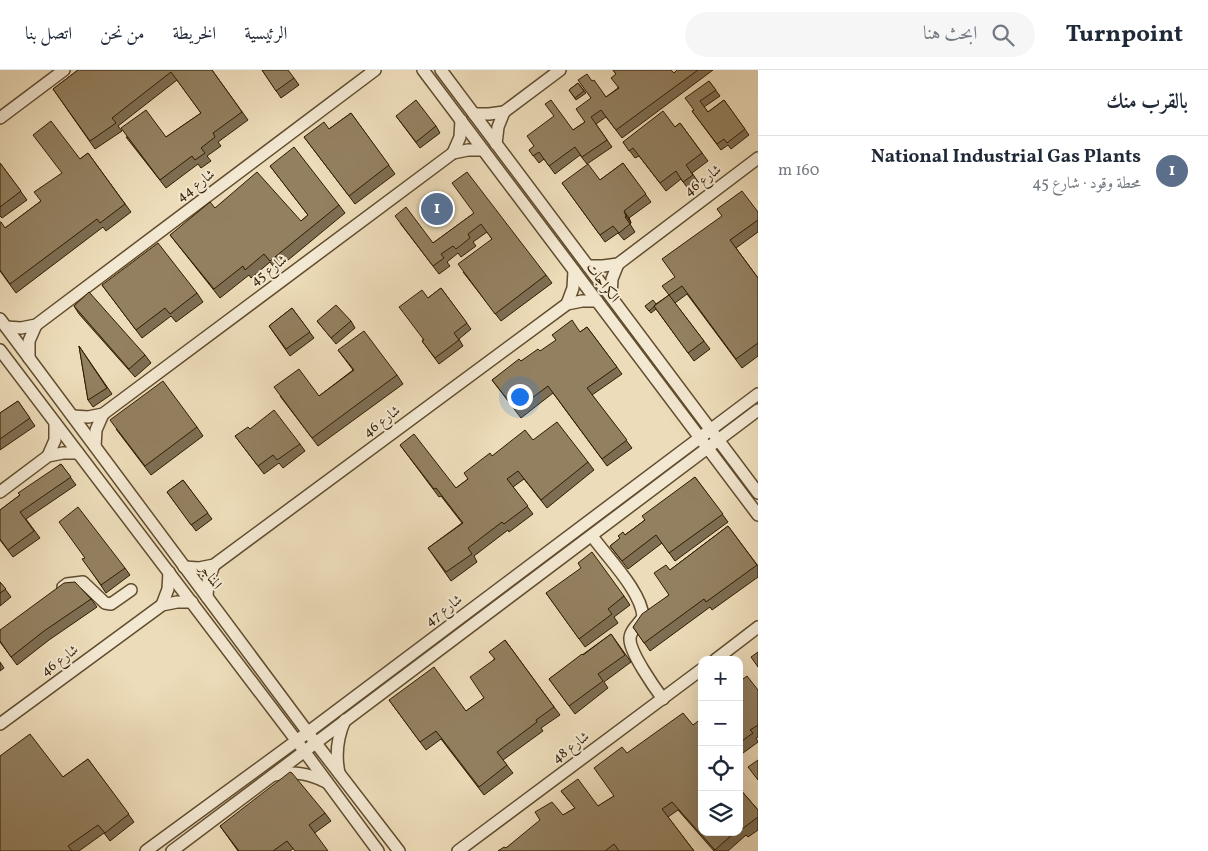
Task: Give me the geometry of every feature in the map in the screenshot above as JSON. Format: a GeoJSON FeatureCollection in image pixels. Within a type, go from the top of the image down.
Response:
{"type":"FeatureCollection","features":[{"type":"Feature","properties":{"kind":"street"},"geometry":{"type":"LineString","coordinates":[[0,118],[64,70]]}},
{"type":"Feature","properties":{"kind":"street","name":"شارع 44"},"geometry":{"type":"LineString","coordinates":[[36,326],[375,70]]}},
{"type":"Feature","properties":{"kind":"street","name":"الكراجات"},"geometry":{"type":"LineString","coordinates":[[423,70],[758,515]]}},
{"type":"Feature","properties":{"kind":"street","name":"الكراجات"},"geometry":{"type":"LineString","coordinates":[[441,70],[758,493]]}},
{"type":"Feature","properties":{"kind":"street"},"geometry":{"type":"LineString","coordinates":[[474,114],[504,112],[560,70]]}},
{"type":"Feature","properties":{"kind":"street"},"geometry":{"type":"LineString","coordinates":[[496,144],[498,127],[504,112]]}},
{"type":"Feature","properties":{"kind":"street"},"geometry":{"type":"LineString","coordinates":[[460,120],[460,137],[454,152],[483,150]]}},
{"type":"Feature","properties":{"kind":"street","name":"شارع 45"},"geometry":{"type":"LineString","coordinates":[[103,414],[454,152]]}},
{"type":"Feature","properties":{"kind":"street","name":"شارع 46"},"geometry":{"type":"LineString","coordinates":[[618,264],[758,158]]}},
{"type":"Feature","properties":{"kind":"street"},"geometry":{"type":"LineString","coordinates":[[588,266],[618,264],[612,279],[610,296]]}},
{"type":"Feature","properties":{"kind":"street"},"geometry":{"type":"LineString","coordinates":[[567,304],[573,288],[574,271]]}},
{"type":"Feature","properties":{"kind":"street","name":"شارع 46"},"geometry":{"type":"LineString","coordinates":[[214,565],[567,304],[597,301]]}},
{"type":"Feature","properties":{"kind":"street"},"geometry":{"type":"LineString","coordinates":[[3,323],[21,328],[36,326]]}},
{"type":"Feature","properties":{"kind":"street","name":"المناجر"},"geometry":{"type":"LineString","coordinates":[[3,323],[206,598],[398,851]]}},
{"type":"Feature","properties":{"kind":"street"},"geometry":{"type":"LineString","coordinates":[[29,358],[29,341],[36,326]]}},
{"type":"Feature","properties":{"kind":"street"},"geometry":{"type":"LineString","coordinates":[[0,350],[5,363],[55,423],[192,602],[378,851]]}},
{"type":"Feature","properties":{"kind":"street","name":"شارع 47"},"geometry":{"type":"LineString","coordinates":[[146,851],[308,733],[758,394]]}},
{"type":"Feature","properties":{"kind":"street","name":"شارع 47"},"geometry":{"type":"LineString","coordinates":[[172,851],[758,410]]}},
{"type":"Feature","properties":{"kind":"street"},"geometry":{"type":"LineString","coordinates":[[73,416],[88,417],[103,414]]}},
{"type":"Feature","properties":{"kind":"street"},"geometry":{"type":"LineString","coordinates":[[95,446],[96,430],[103,414]]}},
{"type":"Feature","properties":{"kind":"street"},"geometry":{"type":"LineString","coordinates":[[48,456],[54,440],[55,423]]}},
{"type":"Feature","properties":{"kind":"street"},"geometry":{"type":"LineString","coordinates":[[0,492],[48,456],[78,453]]}},
{"type":"Feature","properties":{"kind":"street"},"geometry":{"type":"LineString","coordinates":[[592,536],[633,590],[643,608],[643,617],[631,631],[629,640],[646,675],[663,699]]}},
{"type":"Feature","properties":{"kind":"street"},"geometry":{"type":"LineString","coordinates":[[184,567],[199,568],[214,565]]}},
{"type":"Feature","properties":{"kind":"street"},"geometry":{"type":"LineString","coordinates":[[206,598],[208,581],[214,565]]}},
{"type":"Feature","properties":{"kind":"street"},"geometry":{"type":"LineString","coordinates":[[162,605],[168,589],[169,572]]}},
{"type":"Feature","properties":{"kind":"street"},"geometry":{"type":"LineString","coordinates":[[57,591],[67,584],[83,582],[105,603],[111,604],[131,590]]}},
{"type":"Feature","properties":{"kind":"street","name":"شارع 46"},"geometry":{"type":"LineString","coordinates":[[0,724],[162,605],[192,602]]}},
{"type":"Feature","properties":{"kind":"street"},"geometry":{"type":"LineString","coordinates":[[720,656],[758,627]]}},
{"type":"Feature","properties":{"kind":"street","name":"شارع 48"},"geometry":{"type":"LineString","coordinates":[[458,851],[698,672]]}},
{"type":"Feature","properties":{"kind":"street"},"geometry":{"type":"LineString","coordinates":[[340,775],[336,752],[340,730],[345,720]]}},
{"type":"Feature","properties":{"kind":"street"},"geometry":{"type":"LineString","coordinates":[[272,775],[301,773],[315,776],[328,783]]}},
{"type":"Feature","properties":{"kind":"building"},"geometry":{"type":"Polygon","coordinates":[[[78,70],[212,70],[242,112],[213,133],[215,137],[201,148],[205,153],[195,160],[192,156],[160,180],[121,128],[146,110],[166,137],[201,113],[171,72],[112,118],[116,123],[90,141],[53,89],[78,70]]]}},
{"type":"Feature","properties":{"kind":"building"},"geometry":{"type":"Polygon","coordinates":[[[262,70],[288,70],[294,78],[276,91],[262,70]]]}},
{"type":"Feature","properties":{"kind":"building"},"geometry":{"type":"Polygon","coordinates":[[[613,70],[671,70],[674,73],[677,70],[698,70],[616,130],[601,110],[591,117],[607,140],[582,157],[575,147],[549,166],[539,152],[533,156],[529,150],[534,146],[527,136],[554,116],[545,104],[551,100],[573,130],[585,122],[576,109],[591,98],[578,80],[587,74],[592,81],[594,80],[606,97],[619,88],[611,78],[616,74],[613,70]]]}},
{"type":"Feature","properties":{"kind":"building"},"geometry":{"type":"Polygon","coordinates":[[[709,81],[716,90],[700,101],[708,112],[724,100],[745,129],[727,143],[724,139],[717,144],[692,111],[694,110],[685,98],[709,81]]]}},
{"type":"Feature","properties":{"kind":"building"},"geometry":{"type":"Polygon","coordinates":[[[578,83],[584,91],[575,98],[569,90],[578,83]]]}},
{"type":"Feature","properties":{"kind":"building"},"geometry":{"type":"Polygon","coordinates":[[[416,100],[436,126],[416,142],[396,116],[416,100]]]}},
{"type":"Feature","properties":{"kind":"building"},"geometry":{"type":"Polygon","coordinates":[[[663,111],[675,127],[680,123],[702,153],[686,165],[693,175],[683,182],[676,171],[660,183],[633,148],[629,151],[623,142],[663,111]]]}},
{"type":"Feature","properties":{"kind":"building"},"geometry":{"type":"Polygon","coordinates":[[[351,113],[389,165],[349,196],[304,137],[324,122],[329,129],[351,113]]]}},
{"type":"Feature","properties":{"kind":"building"},"geometry":{"type":"Polygon","coordinates":[[[51,121],[80,159],[88,153],[125,204],[100,223],[97,219],[10,284],[0,270],[0,222],[5,228],[41,201],[34,192],[62,173],[33,135],[51,121]]]}},
{"type":"Feature","properties":{"kind":"building"},"geometry":{"type":"Polygon","coordinates":[[[294,147],[339,205],[270,261],[264,254],[245,270],[243,266],[214,289],[170,235],[210,202],[215,208],[257,172],[301,221],[308,215],[270,166],[294,147]]]}},
{"type":"Feature","properties":{"kind":"building"},"geometry":{"type":"Polygon","coordinates":[[[0,163],[21,191],[0,207],[0,163]]]}},
{"type":"Feature","properties":{"kind":"building"},"geometry":{"type":"Polygon","coordinates":[[[623,163],[646,194],[624,211],[625,217],[630,224],[619,233],[613,226],[600,235],[562,183],[588,164],[600,180],[623,163]]]}},
{"type":"Feature","properties":{"kind":"building"},"geometry":{"type":"Polygon","coordinates":[[[467,172],[546,275],[495,314],[458,264],[492,239],[481,224],[468,234],[470,238],[456,249],[453,246],[441,254],[444,258],[433,266],[395,216],[406,207],[433,243],[474,213],[452,183],[467,172]]]}},
{"type":"Feature","properties":{"kind":"building"},"geometry":{"type":"Polygon","coordinates":[[[742,191],[758,212],[758,220],[730,240],[758,278],[758,343],[736,359],[682,286],[669,295],[662,286],[675,277],[662,259],[722,216],[717,209],[742,191]]]}},
{"type":"Feature","properties":{"kind":"building"},"geometry":{"type":"Polygon","coordinates":[[[158,243],[197,293],[170,314],[165,308],[136,330],[102,285],[158,243]]]}},
{"type":"Feature","properties":{"kind":"building"},"geometry":{"type":"Polygon","coordinates":[[[441,288],[467,323],[454,333],[459,340],[435,358],[399,307],[422,290],[428,298],[441,288]]]}},
{"type":"Feature","properties":{"kind":"building"},"geometry":{"type":"Polygon","coordinates":[[[89,292],[145,355],[129,369],[74,306],[89,292]]]}},
{"type":"Feature","properties":{"kind":"building"},"geometry":{"type":"Polygon","coordinates":[[[669,295],[704,341],[688,353],[654,306],[669,295]]]}},
{"type":"Feature","properties":{"kind":"building"},"geometry":{"type":"Polygon","coordinates":[[[653,300],[656,304],[649,311],[645,306],[653,300]]]}},
{"type":"Feature","properties":{"kind":"building"},"geometry":{"type":"Polygon","coordinates":[[[336,305],[351,321],[331,338],[317,321],[336,305]]]}},
{"type":"Feature","properties":{"kind":"building"},"geometry":{"type":"Polygon","coordinates":[[[292,308],[310,332],[286,349],[269,326],[292,308]]]}},
{"type":"Feature","properties":{"kind":"building"},"geometry":{"type":"Polygon","coordinates":[[[572,320],[580,332],[587,327],[617,367],[587,388],[627,440],[602,459],[548,386],[516,410],[492,380],[519,359],[521,361],[538,349],[540,351],[556,340],[552,335],[572,320]]]}},
{"type":"Feature","properties":{"kind":"building"},"geometry":{"type":"Polygon","coordinates":[[[364,331],[397,375],[312,438],[274,387],[299,369],[319,396],[354,370],[338,350],[364,331]]]}},
{"type":"Feature","properties":{"kind":"building"},"geometry":{"type":"Polygon","coordinates":[[[79,346],[107,388],[88,400],[79,346]]]}},
{"type":"Feature","properties":{"kind":"building"},"geometry":{"type":"Polygon","coordinates":[[[163,381],[197,427],[145,466],[110,420],[163,381]]]}},
{"type":"Feature","properties":{"kind":"building"},"geometry":{"type":"Polygon","coordinates":[[[18,401],[30,418],[0,439],[0,413],[18,401]]]}},
{"type":"Feature","properties":{"kind":"building"},"geometry":{"type":"Polygon","coordinates":[[[274,410],[300,444],[277,460],[273,455],[258,466],[235,436],[248,427],[250,429],[274,410]]]}},
{"type":"Feature","properties":{"kind":"building"},"geometry":{"type":"Polygon","coordinates":[[[557,422],[588,462],[541,500],[518,471],[507,479],[528,506],[504,524],[502,522],[468,548],[472,554],[446,572],[428,548],[463,523],[400,445],[414,434],[456,488],[468,479],[464,473],[490,453],[492,456],[525,430],[533,440],[557,422]]]}},
{"type":"Feature","properties":{"kind":"building"},"geometry":{"type":"Polygon","coordinates":[[[61,464],[71,477],[20,512],[34,531],[8,550],[0,539],[0,510],[20,495],[18,493],[61,464]]]}},
{"type":"Feature","properties":{"kind":"building"},"geometry":{"type":"Polygon","coordinates":[[[695,477],[723,514],[669,553],[656,535],[622,561],[610,546],[620,538],[618,536],[623,532],[625,535],[645,520],[642,516],[695,477]]]}},
{"type":"Feature","properties":{"kind":"building"},"geometry":{"type":"Polygon","coordinates":[[[183,480],[208,513],[191,525],[167,492],[183,480]]]}},
{"type":"Feature","properties":{"kind":"building"},"geometry":{"type":"Polygon","coordinates":[[[78,507],[125,568],[101,585],[82,559],[85,558],[59,522],[78,507]]]}},
{"type":"Feature","properties":{"kind":"building"},"geometry":{"type":"Polygon","coordinates":[[[728,526],[757,565],[706,602],[704,599],[644,643],[633,627],[642,614],[669,595],[654,573],[666,565],[670,570],[728,526]]]}},
{"type":"Feature","properties":{"kind":"building"},"geometry":{"type":"Polygon","coordinates":[[[592,552],[624,596],[608,609],[612,614],[579,639],[546,593],[581,568],[578,563],[592,552]]]}},
{"type":"Feature","properties":{"kind":"building"},"geometry":{"type":"Polygon","coordinates":[[[0,582],[6,589],[0,593],[0,582]]]}},
{"type":"Feature","properties":{"kind":"building"},"geometry":{"type":"Polygon","coordinates":[[[75,582],[91,599],[44,631],[11,657],[0,641],[0,630],[64,583],[75,582]]]}},
{"type":"Feature","properties":{"kind":"building"},"geometry":{"type":"Polygon","coordinates":[[[611,634],[625,655],[598,674],[603,681],[569,706],[549,679],[611,634]]]}},
{"type":"Feature","properties":{"kind":"building"},"geometry":{"type":"Polygon","coordinates":[[[505,640],[554,707],[497,752],[507,765],[479,787],[436,731],[420,742],[389,700],[434,667],[466,711],[484,698],[470,677],[495,659],[489,652],[505,640]]]}},
{"type":"Feature","properties":{"kind":"building"},"geometry":{"type":"Polygon","coordinates":[[[758,652],[758,667],[751,657],[758,652]]]}},
{"type":"Feature","properties":{"kind":"building"},"geometry":{"type":"Polygon","coordinates":[[[747,676],[758,690],[758,725],[750,730],[753,733],[743,740],[743,701],[743,679],[747,676]]]}},
{"type":"Feature","properties":{"kind":"building"},"geometry":{"type":"Polygon","coordinates":[[[683,713],[693,725],[698,721],[698,831],[672,802],[662,809],[694,851],[619,851],[614,844],[605,851],[498,851],[504,847],[506,848],[540,820],[535,812],[552,802],[563,815],[575,808],[561,791],[578,779],[598,806],[614,796],[594,768],[622,747],[627,753],[683,713]]]}},
{"type":"Feature","properties":{"kind":"building"},"geometry":{"type":"Polygon","coordinates":[[[30,734],[63,777],[88,759],[129,814],[105,833],[98,825],[68,846],[72,851],[0,851],[0,756],[30,734]]]}},
{"type":"Feature","properties":{"kind":"building"},"geometry":{"type":"Polygon","coordinates":[[[758,760],[758,780],[748,767],[758,760]]]}},
{"type":"Feature","properties":{"kind":"building"},"geometry":{"type":"Polygon","coordinates":[[[290,772],[325,813],[309,825],[328,851],[295,851],[287,841],[273,851],[239,851],[220,826],[290,772]]]}},
{"type":"Feature","properties":{"kind":"building"},"geometry":{"type":"Polygon","coordinates":[[[743,793],[758,810],[758,817],[743,828],[743,793]]]}},
{"type":"Feature","properties":{"kind":"building"},"geometry":{"type":"Polygon","coordinates":[[[702,836],[731,836],[715,850],[702,836]]]}},
{"type":"Feature","properties":{"kind":"place","name":"National Industrial Gas Plants"},"geometry":{"type":"Point","coordinates":[437,209]}}]}
